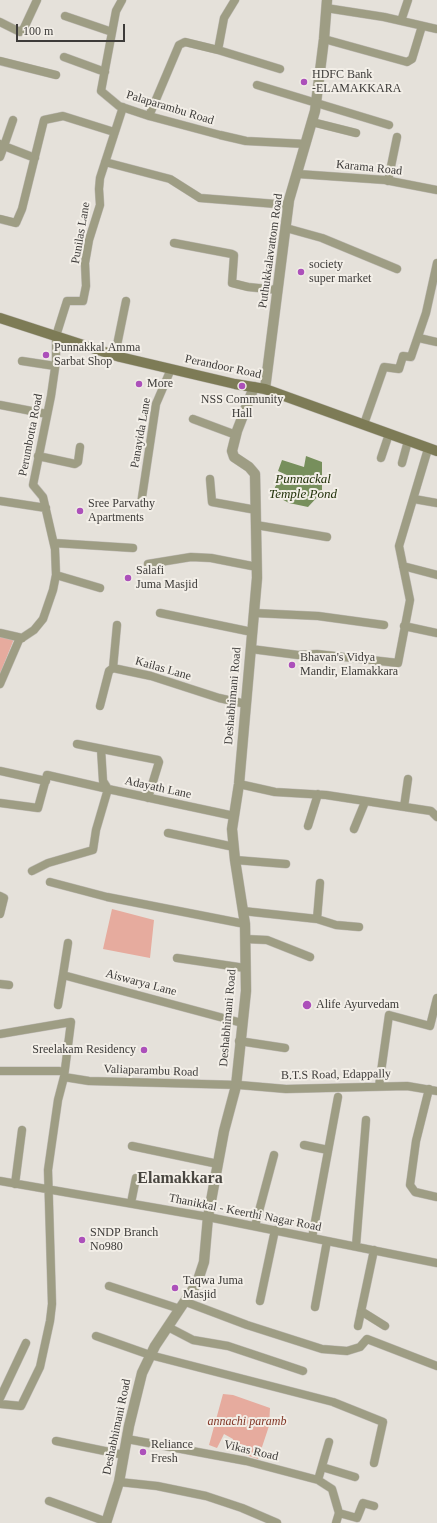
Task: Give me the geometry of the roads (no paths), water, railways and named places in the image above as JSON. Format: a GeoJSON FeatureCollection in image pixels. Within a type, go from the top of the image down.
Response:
{"type":"FeatureCollection","features":[{"type":"Feature","properties":{"kind":"main road","name":"Perandoor Road"},"geometry":{"type":"LineString","coordinates":[[0,318],[115,355],[171,369],[265,389],[433,450]]}},
{"type":"Feature","properties":{"kind":"street"},"geometry":{"type":"LineString","coordinates":[[0,22],[20,32],[24,28],[37,0]]}},
{"type":"Feature","properties":{"kind":"street","name":"Palaparambu Road"},"geometry":{"type":"LineString","coordinates":[[122,0],[116,11],[101,91],[123,107],[149,116],[246,140],[306,144]]}},
{"type":"Feature","properties":{"kind":"street"},"geometry":{"type":"LineString","coordinates":[[218,50],[224,18],[235,0]]}},
{"type":"Feature","properties":{"kind":"street"},"geometry":{"type":"LineString","coordinates":[[402,21],[408,0]]}},
{"type":"Feature","properties":{"kind":"street"},"geometry":{"type":"LineString","coordinates":[[326,4],[437,29]]}},
{"type":"Feature","properties":{"kind":"street","name":"Puthukkalavattom Road"},"geometry":{"type":"LineString","coordinates":[[265,389],[288,205],[298,174],[316,103],[324,39],[326,4]]}},
{"type":"Feature","properties":{"kind":"street"},"geometry":{"type":"LineString","coordinates":[[65,16],[112,32]]}},
{"type":"Feature","properties":{"kind":"street"},"geometry":{"type":"LineString","coordinates":[[324,39],[407,62],[412,59],[422,26]]}},
{"type":"Feature","properties":{"kind":"street"},"geometry":{"type":"LineString","coordinates":[[149,116],[179,45],[185,42],[218,50],[280,69]]}},
{"type":"Feature","properties":{"kind":"street"},"geometry":{"type":"LineString","coordinates":[[64,56],[105,72]]}},
{"type":"Feature","properties":{"kind":"street"},"geometry":{"type":"LineString","coordinates":[[0,61],[56,75]]}},
{"type":"Feature","properties":{"kind":"street"},"geometry":{"type":"LineString","coordinates":[[257,85],[389,125]]}},
{"type":"Feature","properties":{"kind":"street","name":"Punilas Lane"},"geometry":{"type":"LineString","coordinates":[[56,336],[67,300],[83,301],[86,286],[85,263],[89,240],[100,205],[98,189],[111,141],[123,107]]}},
{"type":"Feature","properties":{"kind":"street"},"geometry":{"type":"LineString","coordinates":[[0,219],[16,223],[22,209],[44,120],[63,116],[114,132]]}},
{"type":"Feature","properties":{"kind":"street"},"geometry":{"type":"LineString","coordinates":[[0,157],[2,145],[13,120]]}},
{"type":"Feature","properties":{"kind":"street"},"geometry":{"type":"LineString","coordinates":[[312,122],[356,133]]}},
{"type":"Feature","properties":{"kind":"street"},"geometry":{"type":"LineString","coordinates":[[388,181],[397,137]]}},
{"type":"Feature","properties":{"kind":"street"},"geometry":{"type":"LineString","coordinates":[[2,145],[35,158]]}},
{"type":"Feature","properties":{"kind":"street"},"geometry":{"type":"LineString","coordinates":[[105,162],[170,180],[200,198],[288,205]]}},
{"type":"Feature","properties":{"kind":"street","name":"Karama Road"},"geometry":{"type":"LineString","coordinates":[[298,174],[388,181],[437,190]]}},
{"type":"Feature","properties":{"kind":"street"},"geometry":{"type":"LineString","coordinates":[[286,228],[322,238],[397,269]]}},
{"type":"Feature","properties":{"kind":"street"},"geometry":{"type":"LineString","coordinates":[[174,244],[232,254],[234,255],[234,260],[231,276],[232,283],[248,287],[278,290]]}},
{"type":"Feature","properties":{"kind":"street"},"geometry":{"type":"LineString","coordinates":[[364,424],[384,367],[399,369],[403,356],[411,357],[419,338],[437,263]]}},
{"type":"Feature","properties":{"kind":"street"},"geometry":{"type":"LineString","coordinates":[[115,355],[126,301]]}},
{"type":"Feature","properties":{"kind":"street","name":"Perumbotta Road"},"geometry":{"type":"LineString","coordinates":[[0,684],[14,649],[22,638],[34,630],[43,619],[53,590],[56,575],[54,543],[46,508],[43,497],[33,485],[55,366],[56,336]]}},
{"type":"Feature","properties":{"kind":"street"},"geometry":{"type":"LineString","coordinates":[[419,338],[437,342]]}},
{"type":"Feature","properties":{"kind":"street"},"geometry":{"type":"LineString","coordinates":[[22,361],[55,366]]}},
{"type":"Feature","properties":{"kind":"street","name":"Panayida Lane"},"geometry":{"type":"LineString","coordinates":[[141,504],[156,404],[171,369]]}},
{"type":"Feature","properties":{"kind":"street","name":"Deshabhimani Road"},"geometry":{"type":"LineString","coordinates":[[107,1522],[119,1482],[128,1426],[142,1373],[150,1355],[197,1283],[204,1262],[208,1217],[224,1131],[236,1086],[239,1041],[246,990],[245,924],[235,860],[232,829],[239,784],[257,566],[255,474],[249,467],[234,457],[232,451],[236,435],[254,387]]}},
{"type":"Feature","properties":{"kind":"street"},"geometry":{"type":"LineString","coordinates":[[0,405],[47,414]]}},
{"type":"Feature","properties":{"kind":"street"},"geometry":{"type":"LineString","coordinates":[[193,419],[236,435]]}},
{"type":"Feature","properties":{"kind":"street"},"geometry":{"type":"LineString","coordinates":[[381,458],[390,434]]}},
{"type":"Feature","properties":{"kind":"street"},"geometry":{"type":"LineString","coordinates":[[402,463],[408,441]]}},
{"type":"Feature","properties":{"kind":"street"},"geometry":{"type":"LineString","coordinates":[[38,456],[75,464],[78,462],[80,447]]}},
{"type":"Feature","properties":{"kind":"street"},"geometry":{"type":"LineString","coordinates":[[251,649],[298,655],[317,654],[398,663],[410,600],[399,546],[414,499],[433,450]]}},
{"type":"Feature","properties":{"kind":"street"},"geometry":{"type":"LineString","coordinates":[[210,479],[212,502],[256,510]]}},
{"type":"Feature","properties":{"kind":"street"},"geometry":{"type":"LineString","coordinates":[[414,499],[437,503]]}},
{"type":"Feature","properties":{"kind":"street"},"geometry":{"type":"LineString","coordinates":[[0,501],[46,508]]}},
{"type":"Feature","properties":{"kind":"street"},"geometry":{"type":"LineString","coordinates":[[256,525],[327,537]]}},
{"type":"Feature","properties":{"kind":"street"},"geometry":{"type":"LineString","coordinates":[[54,543],[133,548]]}},
{"type":"Feature","properties":{"kind":"street"},"geometry":{"type":"LineString","coordinates":[[148,564],[191,557],[211,558],[257,566]]}},
{"type":"Feature","properties":{"kind":"street"},"geometry":{"type":"LineString","coordinates":[[403,566],[437,575]]}},
{"type":"Feature","properties":{"kind":"street"},"geometry":{"type":"LineString","coordinates":[[56,575],[100,588]]}},
{"type":"Feature","properties":{"kind":"street"},"geometry":{"type":"LineString","coordinates":[[160,613],[252,632]]}},
{"type":"Feature","properties":{"kind":"street"},"geometry":{"type":"LineString","coordinates":[[254,613],[318,616],[384,625]]}},
{"type":"Feature","properties":{"kind":"street"},"geometry":{"type":"LineString","coordinates":[[100,706],[109,671],[113,668],[117,625]]}},
{"type":"Feature","properties":{"kind":"street"},"geometry":{"type":"LineString","coordinates":[[404,626],[437,633]]}},
{"type":"Feature","properties":{"kind":"street"},"geometry":{"type":"LineString","coordinates":[[0,633],[22,638]]}},
{"type":"Feature","properties":{"kind":"street","name":"Kailas Lane"},"geometry":{"type":"LineString","coordinates":[[113,668],[151,676],[219,698],[246,704]]}},
{"type":"Feature","properties":{"kind":"street"},"geometry":{"type":"LineString","coordinates":[[77,744],[158,760],[159,762],[148,798]]}},
{"type":"Feature","properties":{"kind":"street"},"geometry":{"type":"LineString","coordinates":[[101,748],[103,781],[108,789]]}},
{"type":"Feature","properties":{"kind":"street"},"geometry":{"type":"LineString","coordinates":[[0,771],[46,781]]}},
{"type":"Feature","properties":{"kind":"street"},"geometry":{"type":"LineString","coordinates":[[0,803],[38,808],[47,775],[108,789]]}},
{"type":"Feature","properties":{"kind":"street"},"geometry":{"type":"LineString","coordinates":[[404,807],[408,779]]}},
{"type":"Feature","properties":{"kind":"street"},"geometry":{"type":"LineString","coordinates":[[239,784],[275,792],[318,794],[431,811],[437,817]]}},
{"type":"Feature","properties":{"kind":"street","name":"Adayath Lane"},"geometry":{"type":"LineString","coordinates":[[32,871],[48,863],[93,850],[96,830],[108,789],[234,816]]}},
{"type":"Feature","properties":{"kind":"street"},"geometry":{"type":"LineString","coordinates":[[308,826],[318,794]]}},
{"type":"Feature","properties":{"kind":"street"},"geometry":{"type":"LineString","coordinates":[[354,829],[365,802]]}},
{"type":"Feature","properties":{"kind":"street"},"geometry":{"type":"LineString","coordinates":[[168,833],[234,847]]}},
{"type":"Feature","properties":{"kind":"street"},"geometry":{"type":"LineString","coordinates":[[235,860],[286,864]]}},
{"type":"Feature","properties":{"kind":"street"},"geometry":{"type":"LineString","coordinates":[[50,882],[107,897],[245,924]]}},
{"type":"Feature","properties":{"kind":"street"},"geometry":{"type":"LineString","coordinates":[[317,919],[320,883]]}},
{"type":"Feature","properties":{"kind":"street"},"geometry":{"type":"LineString","coordinates":[[0,896],[4,898],[0,914]]}},
{"type":"Feature","properties":{"kind":"street"},"geometry":{"type":"LineString","coordinates":[[243,911],[317,919],[336,925],[359,927]]}},
{"type":"Feature","properties":{"kind":"street"},"geometry":{"type":"LineString","coordinates":[[245,939],[267,940],[310,957]]}},
{"type":"Feature","properties":{"kind":"street"},"geometry":{"type":"LineString","coordinates":[[58,1005],[68,943]]}},
{"type":"Feature","properties":{"kind":"street"},"geometry":{"type":"LineString","coordinates":[[178,958],[245,968]]}},
{"type":"Feature","properties":{"kind":"street","name":"Aiswarya Lane"},"geometry":{"type":"LineString","coordinates":[[63,975],[242,1023]]}},
{"type":"Feature","properties":{"kind":"street"},"geometry":{"type":"LineString","coordinates":[[0,984],[9,985]]}},
{"type":"Feature","properties":{"kind":"street"},"geometry":{"type":"LineString","coordinates":[[379,1086],[389,1015],[430,1026],[437,998]]}},
{"type":"Feature","properties":{"kind":"street"},"geometry":{"type":"LineString","coordinates":[[0,1034],[71,1022],[49,1163],[48,1190],[52,1304],[50,1321],[40,1367],[21,1406],[0,1404]]}},
{"type":"Feature","properties":{"kind":"street"},"geometry":{"type":"LineString","coordinates":[[239,1041],[285,1048]]}},
{"type":"Feature","properties":{"kind":"street","name":"Valiaparambu Road"},"geometry":{"type":"LineString","coordinates":[[0,1071],[62,1074],[89,1081],[236,1086]]}},
{"type":"Feature","properties":{"kind":"street","name":"B.T.S Road, Edappally"},"geometry":{"type":"LineString","coordinates":[[236,1086],[286,1089],[407,1086],[433,1090]]}},
{"type":"Feature","properties":{"kind":"street"},"geometry":{"type":"LineString","coordinates":[[433,1090],[416,1141],[410,1185],[415,1192],[437,1197]]}},
{"type":"Feature","properties":{"kind":"street"},"geometry":{"type":"LineString","coordinates":[[312,1238],[338,1097]]}},
{"type":"Feature","properties":{"kind":"street"},"geometry":{"type":"LineString","coordinates":[[356,1246],[366,1120]]}},
{"type":"Feature","properties":{"kind":"street"},"geometry":{"type":"LineString","coordinates":[[15,1184],[22,1130]]}},
{"type":"Feature","properties":{"kind":"street"},"geometry":{"type":"LineString","coordinates":[[304,1145],[328,1150]]}},
{"type":"Feature","properties":{"kind":"street"},"geometry":{"type":"LineString","coordinates":[[132,1146],[218,1164]]}},
{"type":"Feature","properties":{"kind":"street"},"geometry":{"type":"LineString","coordinates":[[254,1226],[274,1155]]}},
{"type":"Feature","properties":{"kind":"street"},"geometry":{"type":"LineString","coordinates":[[131,1203],[136,1178]]}},
{"type":"Feature","properties":{"kind":"street","name":"Thanikkal - Keerthi Nagar Road"},"geometry":{"type":"LineString","coordinates":[[0,1181],[208,1217],[437,1262]]}},
{"type":"Feature","properties":{"kind":"street"},"geometry":{"type":"LineString","coordinates":[[260,1301],[276,1230]]}},
{"type":"Feature","properties":{"kind":"street"},"geometry":{"type":"LineString","coordinates":[[315,1307],[328,1241]]}},
{"type":"Feature","properties":{"kind":"street"},"geometry":{"type":"LineString","coordinates":[[358,1326],[374,1250]]}},
{"type":"Feature","properties":{"kind":"street"},"geometry":{"type":"LineString","coordinates":[[109,1286],[183,1305],[322,1349],[347,1351],[360,1347],[367,1339],[437,1366]]}},
{"type":"Feature","properties":{"kind":"street"},"geometry":{"type":"LineString","coordinates":[[361,1311],[385,1326]]}},
{"type":"Feature","properties":{"kind":"street"},"geometry":{"type":"LineString","coordinates":[[168,1327],[193,1340],[235,1348],[304,1371]]}},
{"type":"Feature","properties":{"kind":"street"},"geometry":{"type":"LineString","coordinates":[[96,1336],[150,1355],[333,1402],[383,1422],[374,1463]]}},
{"type":"Feature","properties":{"kind":"street"},"geometry":{"type":"LineString","coordinates":[[0,1398],[26,1343]]}},
{"type":"Feature","properties":{"kind":"street","name":"Vikas Road"},"geometry":{"type":"LineString","coordinates":[[127,1439],[199,1451],[318,1480],[332,1489],[339,1513]]}},
{"type":"Feature","properties":{"kind":"street"},"geometry":{"type":"LineString","coordinates":[[56,1441],[124,1455]]}},
{"type":"Feature","properties":{"kind":"street"},"geometry":{"type":"LineString","coordinates":[[318,1480],[329,1442]]}},
{"type":"Feature","properties":{"kind":"street"},"geometry":{"type":"LineString","coordinates":[[322,1466],[355,1477]]}},
{"type":"Feature","properties":{"kind":"street"},"geometry":{"type":"LineString","coordinates":[[119,1482],[157,1486],[206,1496],[242,1508],[277,1523]]}},
{"type":"Feature","properties":{"kind":"street"},"geometry":{"type":"LineString","coordinates":[[49,1501],[107,1522]]}},
{"type":"Feature","properties":{"kind":"street"},"geometry":{"type":"LineString","coordinates":[[336,1523],[339,1513],[357,1518],[363,1503],[374,1506]]}},
{"type":"Feature","properties":{"kind":"water","name":"Punnackal Temple Pond"},"geometry":{"type":"Polygon","coordinates":[[[306,456],[322,462],[322,492],[308,507],[289,503],[274,495],[275,487],[281,478],[289,476],[278,471],[282,460],[304,467],[306,456]]]}},
{"type":"Feature","properties":{"kind":"place","name":"HDFC Bank -ELAMAKKARA"},"geometry":{"type":"Point","coordinates":[304,82]}},
{"type":"Feature","properties":{"kind":"place","name":"society super market"},"geometry":{"type":"Point","coordinates":[301,272]}},
{"type":"Feature","properties":{"kind":"place","name":"Punnakkal Amma Sarbat Shop"},"geometry":{"type":"Point","coordinates":[46,355]}},
{"type":"Feature","properties":{"kind":"place","name":"More"},"geometry":{"type":"Point","coordinates":[139,384]}},
{"type":"Feature","properties":{"kind":"place","name":"NSS Community Hall"},"geometry":{"type":"Point","coordinates":[242,386]}},
{"type":"Feature","properties":{"kind":"place","name":"Sree Parvathy Apartments"},"geometry":{"type":"Point","coordinates":[80,511]}},
{"type":"Feature","properties":{"kind":"place","name":"Salafi Juma Masjid"},"geometry":{"type":"Point","coordinates":[128,578]}},
{"type":"Feature","properties":{"kind":"place","name":"Bhavan's Vidya Mandir, Elamakkara"},"geometry":{"type":"Point","coordinates":[292,665]}},
{"type":"Feature","properties":{"kind":"place","name":"Alife Ayurvedam"},"geometry":{"type":"Point","coordinates":[307,1005]}},
{"type":"Feature","properties":{"kind":"place","name":"Sreelakam Residency"},"geometry":{"type":"Point","coordinates":[144,1050]}},
{"type":"Feature","properties":{"kind":"place","name":"SNDP Branch No980"},"geometry":{"type":"Point","coordinates":[82,1240]}},
{"type":"Feature","properties":{"kind":"place","name":"Taqwa Juma Masjid"},"geometry":{"type":"Point","coordinates":[175,1288]}},
{"type":"Feature","properties":{"kind":"place","name":"Reliance Fresh"},"geometry":{"type":"Point","coordinates":[143,1452]}},
{"type":"Feature","properties":{"kind":"district","name":"Elamakkara"},"geometry":{"type":"Point","coordinates":[180,1179]}},
{"type":"Feature","properties":{"kind":"park label","name":"annachi paramb"},"geometry":{"type":"Point","coordinates":[247,1422]}}]}
